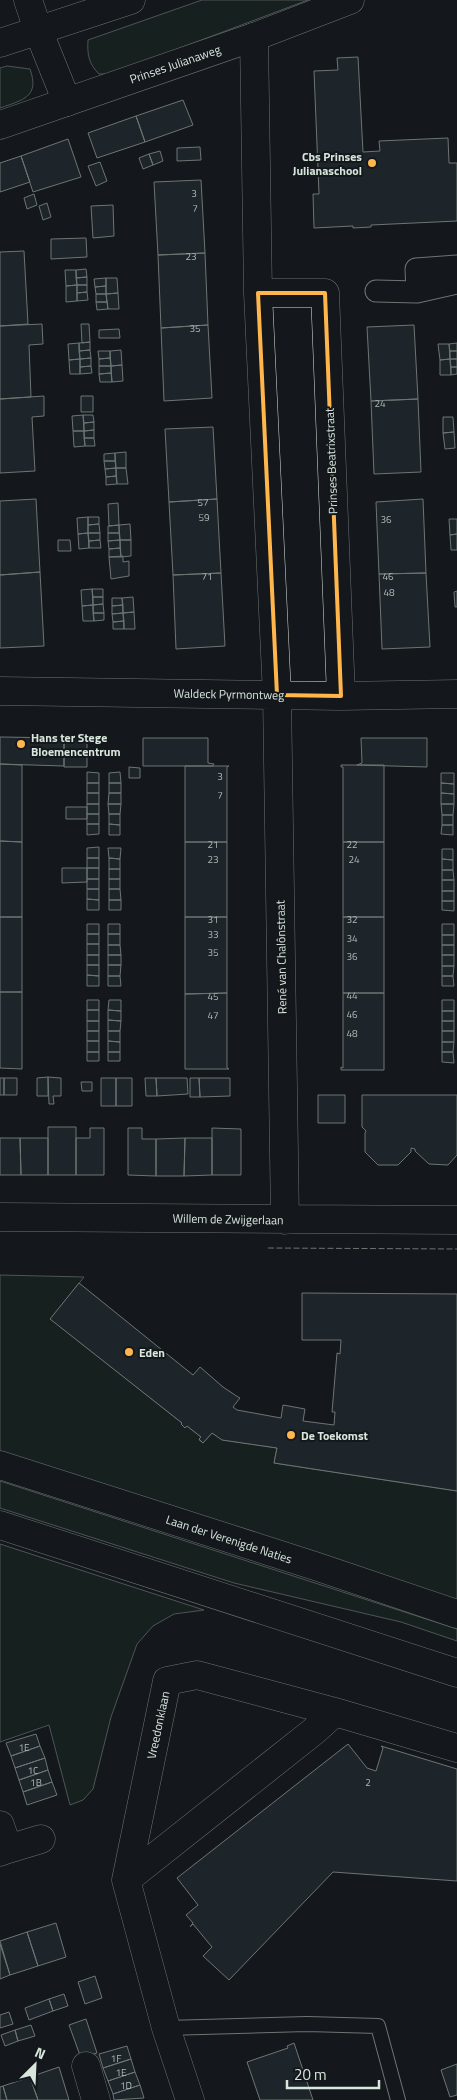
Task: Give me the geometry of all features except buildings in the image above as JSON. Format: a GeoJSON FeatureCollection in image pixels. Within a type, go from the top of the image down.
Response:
{"type":"FeatureCollection","features":[{"type":"Feature","properties":{"kind":"street"},"geometry":{"type":"LineString","coordinates":[[28,0],[67,102]]}},
{"type":"Feature","properties":{"kind":"street"},"geometry":{"type":"LineString","coordinates":[[0,44],[131,0]]}},
{"type":"Feature","properties":{"kind":"street","name":"Prinses Julianaweg"},"geometry":{"type":"LineString","coordinates":[[0,125],[254,37],[350,0]]}},
{"type":"Feature","properties":{"kind":"street"},"geometry":{"type":"LineString","coordinates":[[254,37],[258,293],[277,695]]}},
{"type":"Feature","properties":{"kind":"street"},"geometry":{"type":"LineString","coordinates":[[417,292],[416,269],[457,266]]}},
{"type":"Feature","properties":{"kind":"street"},"geometry":{"type":"LineString","coordinates":[[376,291],[417,292],[457,283]]}},
{"type":"Feature","properties":{"kind":"street","name":"Prinses Beatrixstraat"},"geometry":{"type":"LineString","coordinates":[[258,293],[325,294],[341,696]]}},
{"type":"Feature","properties":{"kind":"street","name":"Waldeck Pyrmontweg"},"geometry":{"type":"LineString","coordinates":[[0,692],[341,696],[457,694]]}},
{"type":"Feature","properties":{"kind":"street","name":"René van Chalônstraat"},"geometry":{"type":"LineString","coordinates":[[277,695],[285,1220]]}},
{"type":"Feature","properties":{"kind":"street","name":"Willem de Zwijgerlaan"},"geometry":{"type":"LineString","coordinates":[[0,1217],[457,1220]]}},
{"type":"Feature","properties":{"kind":"street","name":"Laan der Verenigde Naties"},"geometry":{"type":"LineString","coordinates":[[0,1465],[315,1566],[457,1614]]}},
{"type":"Feature","properties":{"kind":"street"},"geometry":{"type":"LineString","coordinates":[[0,1525],[457,1673]]}},
{"type":"Feature","properties":{"kind":"street","name":"Vreedonklaan"},"geometry":{"type":"LineString","coordinates":[[190,2100],[166,2028],[126,1880],[167,1681],[197,1675],[457,1748]]}},
{"type":"Feature","properties":{"kind":"street"},"geometry":{"type":"LineString","coordinates":[[126,1880],[314,1731],[334,1712]]}},
{"type":"Feature","properties":{"kind":"street"},"geometry":{"type":"LineString","coordinates":[[3,1842],[42,1838]]}},
{"type":"Feature","properties":{"kind":"street"},"geometry":{"type":"LineString","coordinates":[[86,2066],[96,2100]]}},
{"type":"Feature","properties":{"kind":"lane"},"geometry":{"type":"LineString","coordinates":[[166,2028],[307,2024],[378,2026],[398,2100]]}},
{"type":"Feature","properties":{"kind":"highlighted area"},"geometry":{"type":"Polygon","coordinates":[[[258,293],[325,293],[341,696],[277,695],[258,293]]]}},
{"type":"Feature","properties":{"kind":"green space"},"geometry":{"type":"Polygon","coordinates":[[[202,0],[308,0],[111,74],[99,74],[93,67],[88,55],[88,40],[202,0]]]}},
{"type":"Feature","properties":{"kind":"green space"},"geometry":{"type":"Polygon","coordinates":[[[7,66],[30,69],[33,86],[31,92],[22,100],[0,108],[0,68],[7,66]]]}},
{"type":"Feature","properties":{"kind":"green space"},"geometry":{"type":"Polygon","coordinates":[[[0,1275],[84,1277],[51,1319],[182,1423],[185,1428],[187,1426],[201,1437],[199,1440],[203,1443],[212,1433],[223,1440],[277,1448],[274,1463],[457,1491],[457,1600],[0,1451],[0,1275]]]}},
{"type":"Feature","properties":{"kind":"green space"},"geometry":{"type":"Polygon","coordinates":[[[0,1481],[457,1629],[457,1641],[401,1622],[234,1583],[0,1508],[0,1481]]]}},
{"type":"Feature","properties":{"kind":"green space"},"geometry":{"type":"Polygon","coordinates":[[[0,1544],[204,1610],[174,1614],[153,1626],[137,1644],[111,1717],[93,1789],[83,1800],[70,1805],[49,1725],[0,1742],[0,1544]]]}},
{"type":"Feature","properties":{"kind":"fence"},"geometry":{"type":"LineString","coordinates":[[268,1248],[457,1249]]}},
{"type":"Feature","properties":{"kind":"place","name":"Cbs Prinses Julianaschool"},"geometry":{"type":"Point","coordinates":[372,163]}},
{"type":"Feature","properties":{"kind":"place","name":"Hans ter Stege Bloemencentrum"},"geometry":{"type":"Point","coordinates":[21,744]}},
{"type":"Feature","properties":{"kind":"place","name":"Eden"},"geometry":{"type":"Point","coordinates":[129,1352]}},
{"type":"Feature","properties":{"kind":"place","name":"De Toekomst"},"geometry":{"type":"Point","coordinates":[291,1435]}}]}
